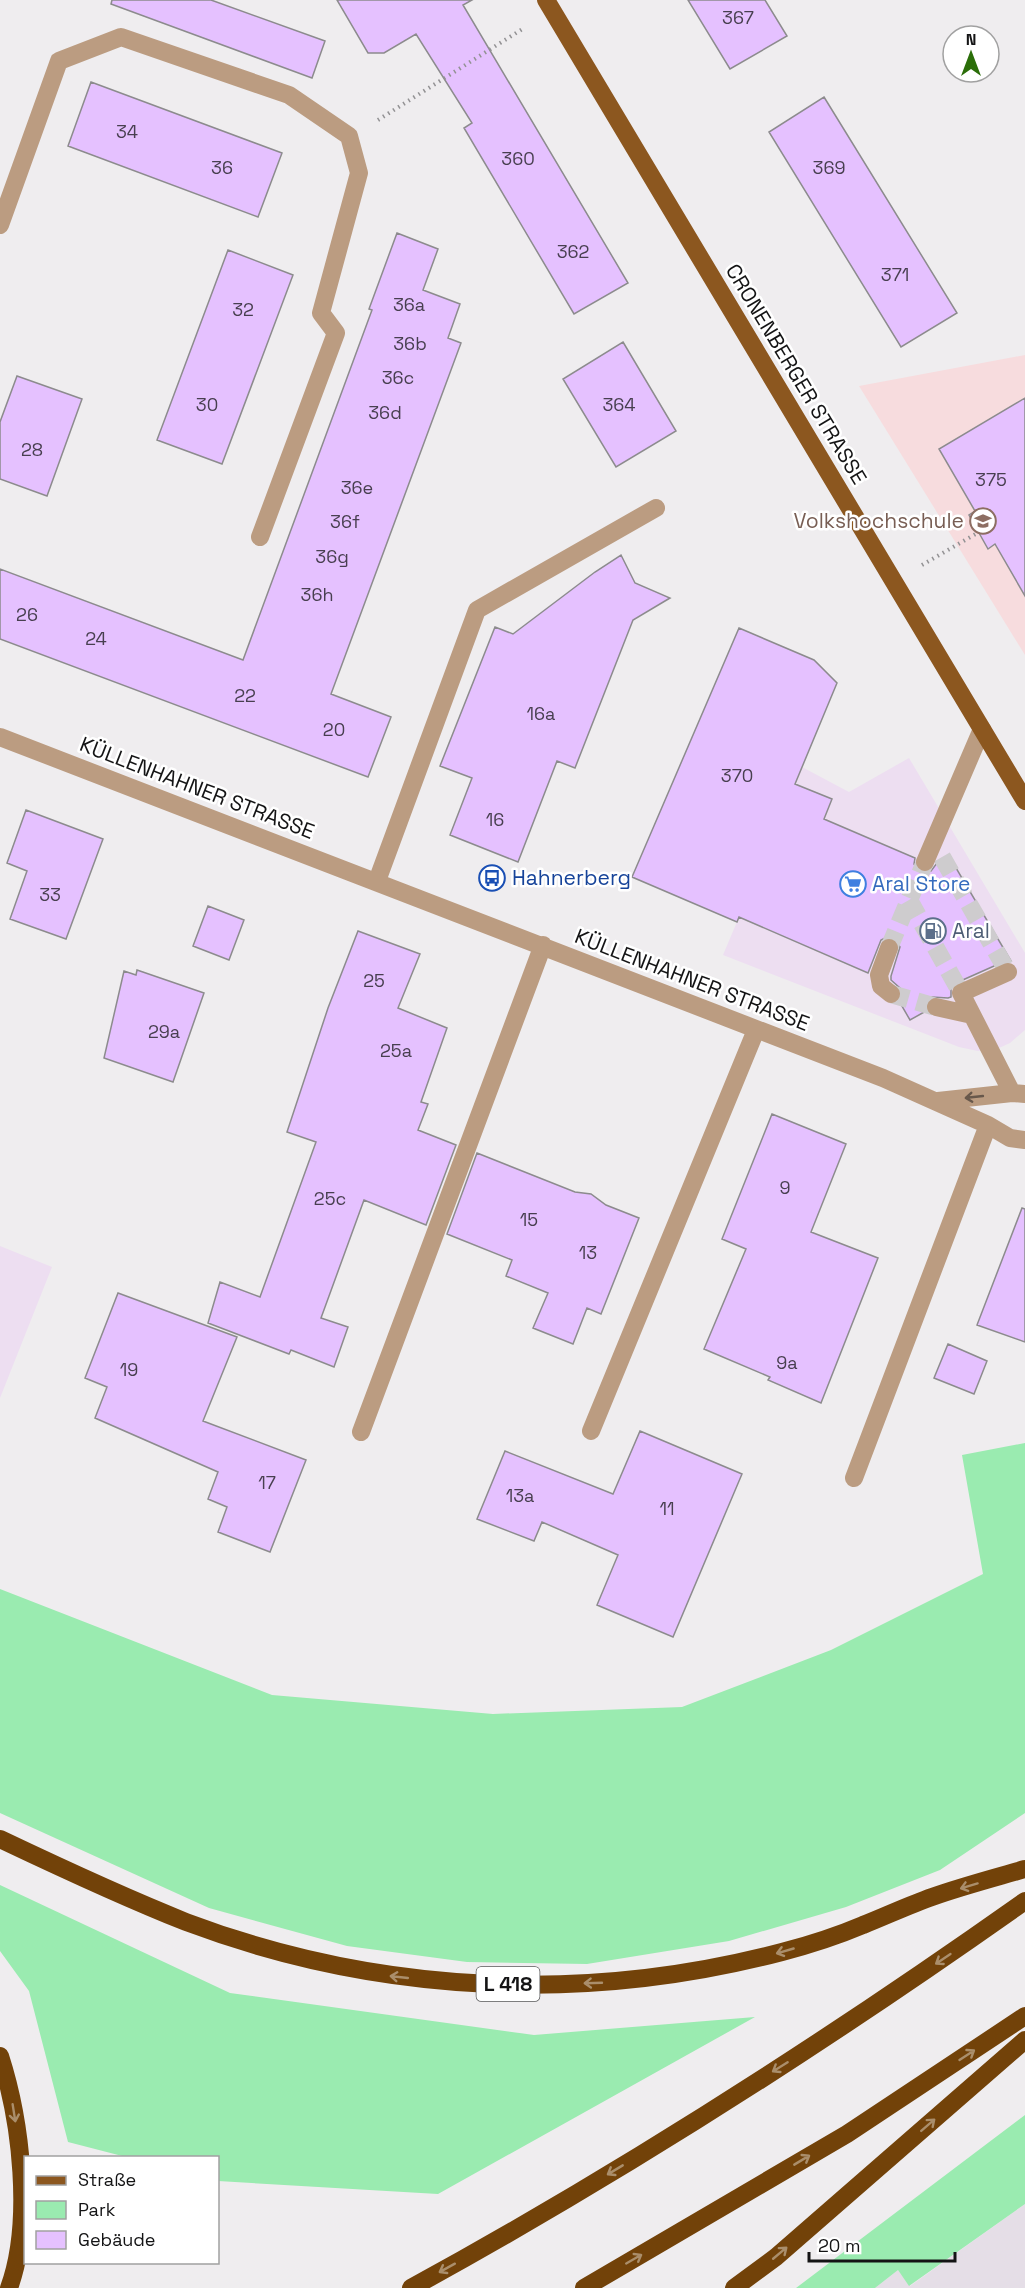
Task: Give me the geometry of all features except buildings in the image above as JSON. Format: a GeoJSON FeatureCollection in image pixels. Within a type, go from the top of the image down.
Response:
{"type":"FeatureCollection","features":[{"type":"Feature","properties":{"kind":"highway","name":"L 418"},"geometry":{"type":"LineString","coordinates":[[0,1839],[124,1896],[187,1922],[250,1943],[316,1962],[379,1975],[484,1984],[613,1982],[703,1969],[782,1952],[860,1927],[932,1897],[1025,1869]]}},
{"type":"Feature","properties":{"kind":"highway"},"geometry":{"type":"LineString","coordinates":[[411,2288],[650,2150],[803,2053],[1025,1901]]}},
{"type":"Feature","properties":{"kind":"highway"},"geometry":{"type":"LineString","coordinates":[[584,2288],[847,2134],[1025,2016]]}},
{"type":"Feature","properties":{"kind":"highway"},"geometry":{"type":"LineString","coordinates":[[734,2288],[776,2257],[1025,2040]]}},
{"type":"Feature","properties":{"kind":"highway"},"geometry":{"type":"LineString","coordinates":[[0,2056],[11,2089],[21,2160],[22,2200],[19,2244],[9,2288]]}},
{"type":"Feature","properties":{"kind":"main road","name":"CRONENBERGER STRASSE"},"geometry":{"type":"LineString","coordinates":[[549,5],[1025,801]]}},
{"type":"Feature","properties":{"kind":"street"},"geometry":{"type":"LineString","coordinates":[[0,225],[59,61],[121,37],[289,95],[349,136],[359,173],[321,313],[336,333],[260,537]]}},
{"type":"Feature","properties":{"kind":"street"},"geometry":{"type":"LineString","coordinates":[[377,881],[477,610],[656,508]]}},
{"type":"Feature","properties":{"kind":"street"},"geometry":{"type":"LineString","coordinates":[[933,854],[982,729]]}},
{"type":"Feature","properties":{"kind":"street","name":"KÜLLENHAHNER STRASSE"},"geometry":{"type":"LineString","coordinates":[[0,737],[883,1078],[1020,1141]]}},
{"type":"Feature","properties":{"kind":"street"},"geometry":{"type":"LineString","coordinates":[[361,1432],[543,945]]}},
{"type":"Feature","properties":{"kind":"street"},"geometry":{"type":"LineString","coordinates":[[889,948],[879,975],[881,986],[891,994]]}},
{"type":"Feature","properties":{"kind":"street"},"geometry":{"type":"LineString","coordinates":[[936,1101],[1020,1091],[972,1015],[961,993],[1013,968]]}},
{"type":"Feature","properties":{"kind":"street"},"geometry":{"type":"LineString","coordinates":[[936,1007],[972,1015]]}},
{"type":"Feature","properties":{"kind":"street"},"geometry":{"type":"LineString","coordinates":[[591,1431],[756,1030]]}},
{"type":"Feature","properties":{"kind":"street"},"geometry":{"type":"LineString","coordinates":[[854,1478],[988,1125]]}},
{"type":"Feature","properties":{"kind":"path"},"geometry":{"type":"LineString","coordinates":[[350,138],[549,5]]}},
{"type":"Feature","properties":{"kind":"path"},"geometry":{"type":"LineString","coordinates":[[893,582],[979,532]]}},
{"type":"Feature","properties":{"kind":"shaded area","name":"Volkshochschule"},"geometry":{"type":"Polygon","coordinates":[[[1025,355],[1025,655],[859,386],[1025,355]]]}},
{"type":"Feature","properties":{"kind":"shaded area"},"geometry":{"type":"Polygon","coordinates":[[[909,758],[1025,953],[1025,1030],[1010,1043],[999,1048],[978,1051],[959,1047],[723,955],[802,767],[849,792],[909,758]]]}},
{"type":"Feature","properties":{"kind":"shaded area"},"geometry":{"type":"Polygon","coordinates":[[[0,1246],[52,1267],[0,1398],[0,1246]]]}},
{"type":"Feature","properties":{"kind":"shaded area"},"geometry":{"type":"Polygon","coordinates":[[[1025,2204],[1025,2288],[875,2288],[898,2270],[910,2286],[1025,2204]]]}},
{"type":"Feature","properties":{"kind":"green space"},"geometry":{"type":"Polygon","coordinates":[[[1025,1443],[1025,1813],[940,1870],[846,1907],[729,1941],[587,1964],[467,1962],[347,1946],[209,1908],[0,1813],[0,1589],[272,1695],[493,1714],[682,1707],[831,1650],[983,1574],[962,1455],[1025,1443]]]}},
{"type":"Feature","properties":{"kind":"green space"},"geometry":{"type":"Polygon","coordinates":[[[0,1885],[230,1993],[534,2035],[755,2017],[438,2194],[219,2181],[219,2156],[122,2156],[68,2142],[29,1991],[0,1951],[0,1885]]]}},
{"type":"Feature","properties":{"kind":"green space"},"geometry":{"type":"Polygon","coordinates":[[[1025,2115],[1025,2204],[909,2286],[898,2270],[875,2288],[796,2288],[1025,2115]]]}},
{"type":"Feature","properties":{"kind":"tunnel"},"geometry":{"type":"LineString","coordinates":[[942,857],[1005,967]]}},
{"type":"Feature","properties":{"kind":"tunnel"},"geometry":{"type":"LineString","coordinates":[[889,948],[925,862]]}},
{"type":"Feature","properties":{"kind":"tunnel"},"geometry":{"type":"LineString","coordinates":[[909,900],[961,993]]}},
{"type":"Feature","properties":{"kind":"tunnel"},"geometry":{"type":"LineString","coordinates":[[891,994],[936,1007]]}},
{"type":"Feature","properties":{"kind":"place","name":"Volkshochschule"},"geometry":{"type":"Point","coordinates":[983,521]}},
{"type":"Feature","properties":{"kind":"place","name":"Hahnerberg"},"geometry":{"type":"Point","coordinates":[492,878]}},
{"type":"Feature","properties":{"kind":"place","name":"Aral Store"},"geometry":{"type":"Point","coordinates":[853,884]}},
{"type":"Feature","properties":{"kind":"place","name":"Aral"},"geometry":{"type":"Point","coordinates":[933,931]}}]}
